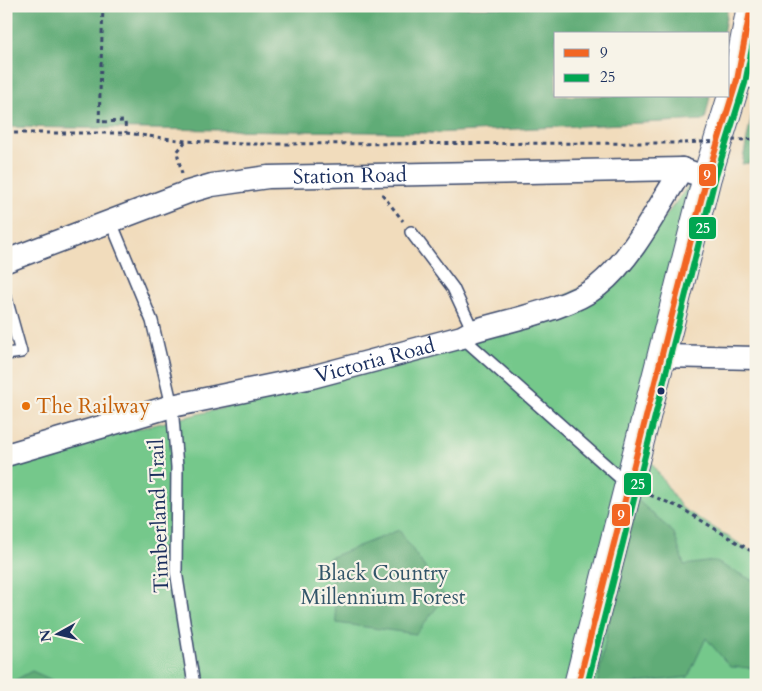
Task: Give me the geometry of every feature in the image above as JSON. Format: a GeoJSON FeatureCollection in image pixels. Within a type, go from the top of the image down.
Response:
{"type":"FeatureCollection","features":[{"type":"Feature","properties":{"kind":"street"},"geometry":{"type":"LineString","coordinates":[[578,685],[662,356],[694,173],[746,81],[750,9]]}},
{"type":"Feature","properties":{"kind":"street","name":"Station Road"},"geometry":{"type":"LineString","coordinates":[[6,261],[188,192],[212,185],[268,177],[694,173]]}},
{"type":"Feature","properties":{"kind":"street","name":"Victoria Road"},"geometry":{"type":"LineString","coordinates":[[6,455],[172,406],[312,377],[468,334],[568,303],[597,287],[624,260],[694,173]]}},
{"type":"Feature","properties":{"kind":"street"},"geometry":{"type":"LineString","coordinates":[[662,356],[756,358]]}},
{"type":"Feature","properties":{"kind":"lane","name":"Timberland Trail"},"geometry":{"type":"LineString","coordinates":[[111,222],[152,321],[172,406],[177,466],[176,571],[194,685]]}},
{"type":"Feature","properties":{"kind":"lane"},"geometry":{"type":"LineString","coordinates":[[411,232],[453,288],[468,334],[629,486]]}},
{"type":"Feature","properties":{"kind":"lane"},"geometry":{"type":"LineString","coordinates":[[6,298],[21,352],[6,354]]}},
{"type":"Feature","properties":{"kind":"path"},"geometry":{"type":"LineString","coordinates":[[103,6],[99,122],[125,121],[126,133]]}},
{"type":"Feature","properties":{"kind":"path"},"geometry":{"type":"LineString","coordinates":[[6,133],[126,133],[186,141],[242,144],[684,142],[756,139]]}},
{"type":"Feature","properties":{"kind":"path"},"geometry":{"type":"LineString","coordinates":[[183,176],[177,152],[186,141]]}},
{"type":"Feature","properties":{"kind":"path"},"geometry":{"type":"LineString","coordinates":[[368,175],[411,232]]}},
{"type":"Feature","properties":{"kind":"path"},"geometry":{"type":"LineString","coordinates":[[629,486],[682,508],[756,554]]}},
{"type":"Feature","properties":{"kind":"green space"},"geometry":{"type":"Polygon","coordinates":[[[6,6],[692,8],[728,6],[723,32],[554,32],[554,98],[710,98],[705,120],[434,133],[6,127],[6,6]]]}},
{"type":"Feature","properties":{"kind":"green space"},"geometry":{"type":"Polygon","coordinates":[[[756,92],[756,162],[742,164],[756,92]]]}},
{"type":"Feature","properties":{"kind":"green space"},"geometry":{"type":"Polygon","coordinates":[[[696,184],[576,685],[6,685],[6,461],[305,388],[482,337],[629,264],[689,185],[696,184]]]}},
{"type":"Feature","properties":{"kind":"green space"},"geometry":{"type":"Polygon","coordinates":[[[642,449],[682,508],[756,554],[756,685],[579,685],[642,449]]]}},
{"type":"Feature","properties":{"kind":"green space"},"geometry":{"type":"Polygon","coordinates":[[[633,496],[674,533],[684,565],[714,561],[756,582],[756,668],[730,667],[706,638],[688,677],[622,685],[597,685],[633,496]]]}},
{"type":"Feature","properties":{"kind":"green space","name":"Black Country Millennium Forest"},"geometry":{"type":"Polygon","coordinates":[[[399,530],[445,597],[416,634],[337,623],[329,558],[399,530]]]}},
{"type":"Feature","properties":{"kind":"green space"},"geometry":{"type":"Polygon","coordinates":[[[32,671],[52,680],[51,685],[6,685],[32,671]]]}},
{"type":"Feature","properties":{"kind":"waterway"},"geometry":{"type":"LineString","coordinates":[[687,6],[706,6]]}},
{"type":"Feature","properties":{"kind":"transit line","name":"9"},"geometry":{"type":"LineString","coordinates":[[578,685],[707,177],[737,80],[751,6]]}},
{"type":"Feature","properties":{"kind":"transit line","name":"25"},"geometry":{"type":"LineString","coordinates":[[587,685],[715,179],[745,83],[756,28]]}},
{"type":"Feature","properties":{"kind":"place","name":"The Railway"},"geometry":{"type":"Point","coordinates":[26,406]}}]}
